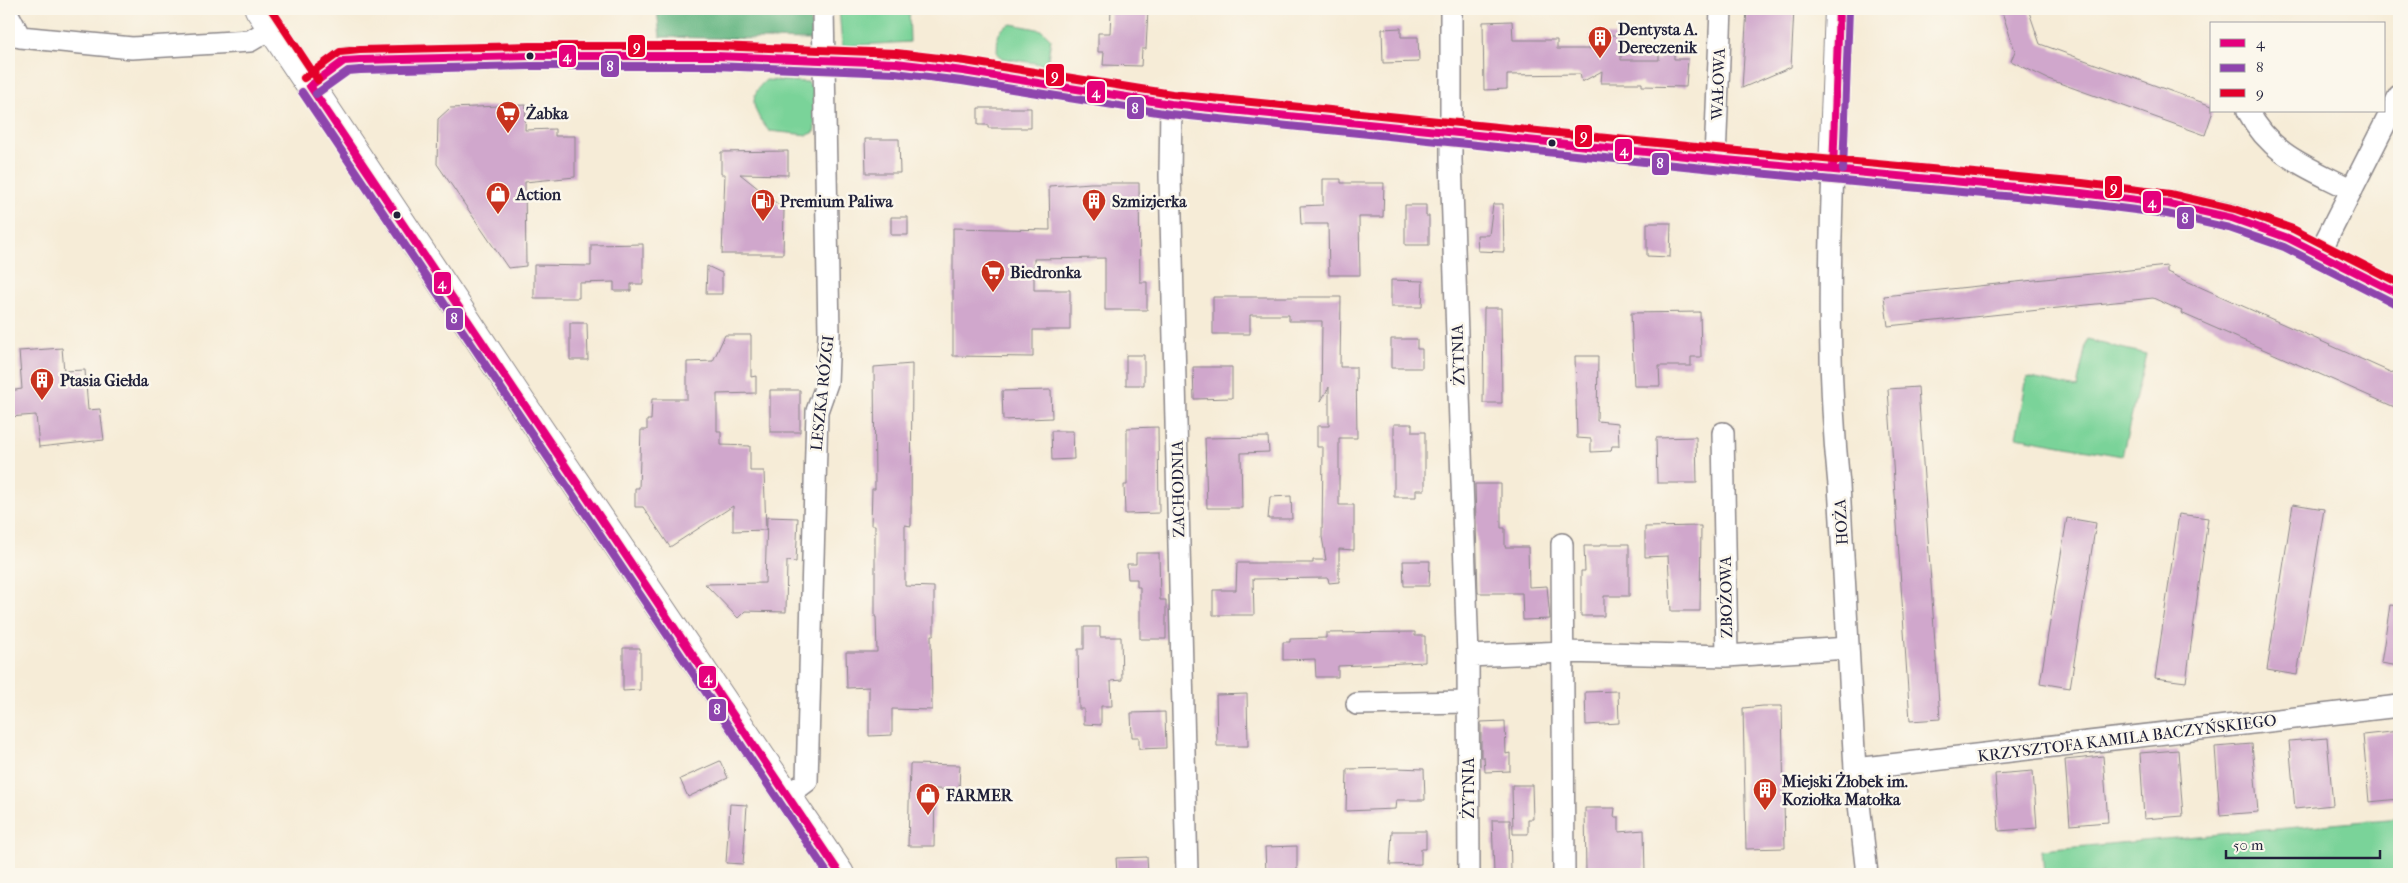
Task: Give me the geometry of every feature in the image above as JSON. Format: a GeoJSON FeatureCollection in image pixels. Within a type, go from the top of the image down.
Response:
{"type":"FeatureCollection","features":[{"type":"Feature","properties":{"kind":"street","name":"LESZKA RÓZGI"},"geometry":{"type":"LineString","coordinates":[[786,797],[807,780],[817,411],[827,383],[829,333],[826,59],[823,9]]}},
{"type":"Feature","properties":{"kind":"street","name":"ŻYTNIA"},"geometry":{"type":"LineString","coordinates":[[1451,9],[1451,132],[1468,656],[1469,874]]}},
{"type":"Feature","properties":{"kind":"street","name":"WAŁOWA"},"geometry":{"type":"LineString","coordinates":[[1715,159],[1721,9]]}},
{"type":"Feature","properties":{"kind":"street"},"geometry":{"type":"LineString","coordinates":[[1833,170],[1839,9]]}},
{"type":"Feature","properties":{"kind":"street"},"geometry":{"type":"LineString","coordinates":[[9,16],[20,37],[132,48],[202,42],[250,41],[266,18],[786,797],[840,874]]}},
{"type":"Feature","properties":{"kind":"street"},"geometry":{"type":"LineString","coordinates":[[310,86],[344,61],[360,60],[530,56],[746,56],[896,63],[947,69],[1171,104],[1715,159],[2071,192],[2169,204],[2232,218],[2288,238],[2320,252],[2399,294]]}},
{"type":"Feature","properties":{"kind":"street"},"geometry":{"type":"LineString","coordinates":[[2320,252],[2399,96]]}},
{"type":"Feature","properties":{"kind":"street","name":"ZACHODNIA"},"geometry":{"type":"LineString","coordinates":[[1171,104],[1170,189],[1187,874]]}},
{"type":"Feature","properties":{"kind":"street"},"geometry":{"type":"LineString","coordinates":[[2248,112],[2255,125],[2281,153],[2352,190]]}},
{"type":"Feature","properties":{"kind":"street","name":"HOŻA"},"geometry":{"type":"LineString","coordinates":[[1833,170],[1830,329],[1855,769],[1867,874]]}},
{"type":"Feature","properties":{"kind":"street","name":"ZBOŻOWA"},"geometry":{"type":"LineString","coordinates":[[1468,656],[1562,652],[1727,656],[1723,433]]}},
{"type":"Feature","properties":{"kind":"street"},"geometry":{"type":"LineString","coordinates":[[1562,544],[1564,874]]}},
{"type":"Feature","properties":{"kind":"street"},"geometry":{"type":"LineString","coordinates":[[1727,656],[1848,648]]}},
{"type":"Feature","properties":{"kind":"street"},"geometry":{"type":"LineString","coordinates":[[1357,704],[1468,702]]}},
{"type":"Feature","properties":{"kind":"street","name":"KRZYSZTOFA KAMILA BACZYŃSKIEGO"},"geometry":{"type":"LineString","coordinates":[[1855,769],[2399,706]]}},
{"type":"Feature","properties":{"kind":"green space"},"geometry":{"type":"Polygon","coordinates":[[[657,9],[810,9],[812,40],[660,37],[657,9]]]}},
{"type":"Feature","properties":{"kind":"green space"},"geometry":{"type":"Polygon","coordinates":[[[839,9],[909,9],[910,42],[842,46],[839,9]]]}},
{"type":"Feature","properties":{"kind":"green space"},"geometry":{"type":"Polygon","coordinates":[[[1012,24],[1042,30],[1051,39],[1047,65],[1002,58],[997,54],[998,35],[1003,29],[1012,24]]]}},
{"type":"Feature","properties":{"kind":"green space"},"geometry":{"type":"Polygon","coordinates":[[[766,80],[808,82],[813,89],[815,132],[808,135],[769,131],[759,118],[754,105],[756,93],[766,80]]]}},
{"type":"Feature","properties":{"kind":"green space"},"geometry":{"type":"Polygon","coordinates":[[[2087,340],[2146,354],[2122,456],[2016,437],[2027,377],[2077,388],[2087,340]]]}},
{"type":"Feature","properties":{"kind":"green space"},"geometry":{"type":"Polygon","coordinates":[[[2399,818],[2399,874],[2044,874],[2042,850],[2399,818]]]}},
{"type":"Feature","properties":{"kind":"building"},"geometry":{"type":"Polygon","coordinates":[[[1111,9],[1148,9],[1146,49],[1142,49],[1141,66],[1103,65],[1104,52],[1098,52],[1098,33],[1110,33],[1111,9]]]}},
{"type":"Feature","properties":{"kind":"building"},"geometry":{"type":"Polygon","coordinates":[[[1747,9],[1794,9],[1791,67],[1742,88],[1747,9]]]}},
{"type":"Feature","properties":{"kind":"building"},"geometry":{"type":"Polygon","coordinates":[[[2001,9],[2028,9],[2040,44],[2210,105],[2210,112],[2212,114],[2205,135],[2048,79],[2011,61],[2015,51],[2001,9]]]}},
{"type":"Feature","properties":{"kind":"building"},"geometry":{"type":"Polygon","coordinates":[[[1512,21],[1513,40],[1557,40],[1557,49],[1590,49],[1590,35],[1621,35],[1621,60],[1659,60],[1659,53],[1674,52],[1674,59],[1688,59],[1686,87],[1642,86],[1642,83],[1601,83],[1602,71],[1582,82],[1580,74],[1507,75],[1507,89],[1484,90],[1483,22],[1512,21]]]}},
{"type":"Feature","properties":{"kind":"building"},"geometry":{"type":"Polygon","coordinates":[[[1401,28],[1401,37],[1418,37],[1419,62],[1383,63],[1382,29],[1401,28]]]}},
{"type":"Feature","properties":{"kind":"building","name":"Action"},"geometry":{"type":"Polygon","coordinates":[[[526,105],[525,130],[555,129],[555,136],[575,136],[575,177],[525,182],[526,266],[508,268],[437,164],[438,119],[450,108],[526,105]]]}},
{"type":"Feature","properties":{"kind":"building"},"geometry":{"type":"Polygon","coordinates":[[[978,108],[1031,108],[1031,128],[988,128],[988,125],[978,125],[978,108]]]}},
{"type":"Feature","properties":{"kind":"building"},"geometry":{"type":"Polygon","coordinates":[[[865,139],[899,139],[900,173],[866,173],[865,139]]]}},
{"type":"Feature","properties":{"kind":"building"},"geometry":{"type":"Polygon","coordinates":[[[788,151],[788,175],[740,174],[784,209],[783,254],[722,254],[725,174],[721,174],[721,152],[788,151]]]}},
{"type":"Feature","properties":{"kind":"building"},"geometry":{"type":"Polygon","coordinates":[[[1323,179],[1341,179],[1341,183],[1384,183],[1383,217],[1359,217],[1360,275],[1329,275],[1328,224],[1301,224],[1300,206],[1323,205],[1323,179]]]}},
{"type":"Feature","properties":{"kind":"building"},"geometry":{"type":"Polygon","coordinates":[[[1091,183],[1139,183],[1140,282],[1147,282],[1147,310],[1105,310],[1105,258],[1034,259],[1034,290],[1070,290],[1070,330],[1033,330],[1033,357],[953,356],[953,228],[1050,230],[1049,186],[1091,183]]]}},
{"type":"Feature","properties":{"kind":"building"},"geometry":{"type":"Polygon","coordinates":[[[1493,204],[1503,204],[1504,252],[1478,251],[1477,235],[1489,235],[1493,204]]]}},
{"type":"Feature","properties":{"kind":"building"},"geometry":{"type":"Polygon","coordinates":[[[1405,205],[1426,205],[1426,216],[1429,216],[1429,245],[1405,245],[1405,205]]]}},
{"type":"Feature","properties":{"kind":"building"},"geometry":{"type":"Polygon","coordinates":[[[891,217],[908,217],[908,235],[891,235],[891,217]]]}},
{"type":"Feature","properties":{"kind":"building"},"geometry":{"type":"Polygon","coordinates":[[[1647,223],[1671,223],[1670,257],[1647,256],[1647,223]]]}},
{"type":"Feature","properties":{"kind":"building"},"geometry":{"type":"Polygon","coordinates":[[[643,244],[643,284],[631,284],[631,291],[614,291],[614,282],[579,283],[579,298],[534,298],[534,265],[591,266],[591,245],[643,244]]]}},
{"type":"Feature","properties":{"kind":"building"},"geometry":{"type":"Polygon","coordinates":[[[707,266],[722,273],[722,294],[706,294],[707,266]]]}},
{"type":"Feature","properties":{"kind":"building"},"geometry":{"type":"Polygon","coordinates":[[[2167,266],[2167,272],[2399,376],[2399,409],[2181,313],[2182,311],[2153,298],[1888,326],[1884,296],[2167,266]]]}},
{"type":"Feature","properties":{"kind":"building"},"geometry":{"type":"Polygon","coordinates":[[[1391,280],[1423,281],[1422,307],[1391,307],[1391,280]]]}},
{"type":"Feature","properties":{"kind":"building"},"geometry":{"type":"Polygon","coordinates":[[[1213,297],[1341,297],[1340,367],[1356,367],[1357,438],[1339,438],[1339,505],[1354,505],[1354,550],[1339,549],[1339,582],[1329,583],[1328,578],[1253,579],[1254,615],[1213,615],[1213,590],[1236,590],[1237,563],[1313,563],[1313,560],[1326,560],[1322,537],[1323,447],[1317,447],[1317,426],[1329,426],[1329,387],[1321,401],[1322,321],[1289,321],[1289,315],[1250,315],[1250,334],[1213,334],[1213,297]]]}},
{"type":"Feature","properties":{"kind":"building"},"geometry":{"type":"Polygon","coordinates":[[[1484,308],[1501,308],[1502,403],[1483,403],[1484,308]]]}},
{"type":"Feature","properties":{"kind":"building"},"geometry":{"type":"Polygon","coordinates":[[[1700,312],[1701,357],[1691,357],[1691,366],[1659,366],[1660,386],[1634,386],[1631,313],[1700,312]]]}},
{"type":"Feature","properties":{"kind":"building"},"geometry":{"type":"Polygon","coordinates":[[[570,323],[587,323],[588,360],[570,360],[570,323]]]}},
{"type":"Feature","properties":{"kind":"building"},"geometry":{"type":"Polygon","coordinates":[[[725,335],[751,335],[751,377],[756,376],[756,393],[717,394],[717,431],[721,431],[721,445],[750,446],[750,471],[764,471],[766,530],[733,531],[733,506],[670,547],[643,507],[635,507],[635,488],[639,488],[641,430],[647,430],[647,420],[651,420],[652,399],[687,399],[687,362],[713,361],[725,335]]]}},
{"type":"Feature","properties":{"kind":"building"},"geometry":{"type":"Polygon","coordinates":[[[1391,339],[1417,339],[1417,349],[1422,349],[1422,368],[1391,368],[1391,339]]]}},
{"type":"Feature","properties":{"kind":"building"},"geometry":{"type":"Polygon","coordinates":[[[62,348],[64,371],[85,370],[88,410],[100,409],[104,440],[39,447],[36,415],[9,417],[9,391],[22,389],[19,351],[62,348]]]}},
{"type":"Feature","properties":{"kind":"building"},"geometry":{"type":"Polygon","coordinates":[[[1126,355],[1144,355],[1144,385],[1126,385],[1126,355]]]}},
{"type":"Feature","properties":{"kind":"building"},"geometry":{"type":"Polygon","coordinates":[[[1575,356],[1598,356],[1597,421],[1618,423],[1619,446],[1612,446],[1611,451],[1591,452],[1591,439],[1577,438],[1575,356]]]}},
{"type":"Feature","properties":{"kind":"building"},"geometry":{"type":"Polygon","coordinates":[[[912,364],[911,526],[905,525],[905,586],[934,587],[934,635],[931,635],[932,710],[892,709],[892,735],[869,736],[869,687],[847,688],[846,652],[877,652],[875,525],[871,525],[872,489],[875,489],[874,367],[912,364]]]}},
{"type":"Feature","properties":{"kind":"building"},"geometry":{"type":"Polygon","coordinates":[[[1193,367],[1232,367],[1232,398],[1194,399],[1193,367]]]}},
{"type":"Feature","properties":{"kind":"building"},"geometry":{"type":"Polygon","coordinates":[[[1918,387],[1940,719],[1910,721],[1888,389],[1918,387]]]}},
{"type":"Feature","properties":{"kind":"building"},"geometry":{"type":"Polygon","coordinates":[[[770,390],[800,390],[800,432],[770,432],[770,390]]]}},
{"type":"Feature","properties":{"kind":"building"},"geometry":{"type":"Polygon","coordinates":[[[1051,390],[1052,418],[1003,420],[1002,391],[1051,390]]]}},
{"type":"Feature","properties":{"kind":"building"},"geometry":{"type":"Polygon","coordinates":[[[1394,424],[1412,424],[1412,432],[1425,432],[1425,490],[1416,490],[1416,497],[1394,497],[1394,424]]]}},
{"type":"Feature","properties":{"kind":"building"},"geometry":{"type":"Polygon","coordinates":[[[1158,427],[1159,513],[1125,514],[1124,485],[1127,485],[1127,428],[1158,427]]]}},
{"type":"Feature","properties":{"kind":"building"},"geometry":{"type":"Polygon","coordinates":[[[1051,431],[1073,431],[1074,459],[1052,460],[1051,431]]]}},
{"type":"Feature","properties":{"kind":"building"},"geometry":{"type":"Polygon","coordinates":[[[1268,437],[1269,452],[1241,453],[1242,508],[1207,508],[1205,438],[1268,437]]]}},
{"type":"Feature","properties":{"kind":"building"},"geometry":{"type":"Polygon","coordinates":[[[1696,437],[1697,483],[1657,483],[1656,438],[1696,437]]]}},
{"type":"Feature","properties":{"kind":"building"},"geometry":{"type":"Polygon","coordinates":[[[1475,484],[1501,484],[1501,528],[1505,528],[1505,547],[1528,547],[1529,587],[1547,586],[1550,619],[1523,620],[1522,593],[1478,593],[1475,484]]]}},
{"type":"Feature","properties":{"kind":"building"},"geometry":{"type":"Polygon","coordinates":[[[1291,496],[1292,519],[1268,519],[1270,497],[1291,496]]]}},
{"type":"Feature","properties":{"kind":"building"},"geometry":{"type":"Polygon","coordinates":[[[2293,504],[2324,509],[2297,675],[2267,670],[2293,504]]]}},
{"type":"Feature","properties":{"kind":"building"},"geometry":{"type":"Polygon","coordinates":[[[2179,514],[2208,518],[2186,682],[2155,678],[2179,514]]]}},
{"type":"Feature","properties":{"kind":"building"},"geometry":{"type":"Polygon","coordinates":[[[767,517],[798,518],[796,562],[787,561],[786,612],[745,611],[738,618],[705,584],[765,583],[767,517]]]}},
{"type":"Feature","properties":{"kind":"building"},"geometry":{"type":"Polygon","coordinates":[[[2067,518],[2096,523],[2070,688],[2040,683],[2067,518]]]}},
{"type":"Feature","properties":{"kind":"building"},"geometry":{"type":"Polygon","coordinates":[[[1701,526],[1700,611],[1671,611],[1668,556],[1645,557],[1645,527],[1701,526]]]}},
{"type":"Feature","properties":{"kind":"building"},"geometry":{"type":"Polygon","coordinates":[[[1601,544],[1629,544],[1629,596],[1604,596],[1604,616],[1581,616],[1581,571],[1585,571],[1584,546],[1600,546],[1601,544]]]}},
{"type":"Feature","properties":{"kind":"building"},"geometry":{"type":"Polygon","coordinates":[[[1136,553],[1159,553],[1160,600],[1166,600],[1166,639],[1140,639],[1140,587],[1137,587],[1137,579],[1128,579],[1127,564],[1136,564],[1136,553]]]}},
{"type":"Feature","properties":{"kind":"building"},"geometry":{"type":"Polygon","coordinates":[[[1403,561],[1430,561],[1429,586],[1404,586],[1403,561]]]}},
{"type":"Feature","properties":{"kind":"building"},"geometry":{"type":"Polygon","coordinates":[[[2390,605],[2399,606],[2399,666],[2381,663],[2390,605]]]}},
{"type":"Feature","properties":{"kind":"building"},"geometry":{"type":"Polygon","coordinates":[[[1084,627],[1100,627],[1100,637],[1121,637],[1122,680],[1111,681],[1112,706],[1101,706],[1101,725],[1084,724],[1084,709],[1079,709],[1078,649],[1084,649],[1084,627]]]}},
{"type":"Feature","properties":{"kind":"building"},"geometry":{"type":"Polygon","coordinates":[[[1415,632],[1415,636],[1425,636],[1425,662],[1338,666],[1338,677],[1316,677],[1315,659],[1283,660],[1283,642],[1290,642],[1290,639],[1326,638],[1326,633],[1415,632]]]}},
{"type":"Feature","properties":{"kind":"building"},"geometry":{"type":"Polygon","coordinates":[[[623,648],[640,648],[640,690],[623,691],[623,648]]]}},
{"type":"Feature","properties":{"kind":"building"},"geometry":{"type":"Polygon","coordinates":[[[1618,691],[1619,723],[1586,725],[1585,692],[1618,691]]]}},
{"type":"Feature","properties":{"kind":"building"},"geometry":{"type":"Polygon","coordinates":[[[1247,694],[1248,746],[1217,746],[1216,695],[1247,694]]]}},
{"type":"Feature","properties":{"kind":"building","name":"Miejski Żłobek im. Koziołka Matołka"},"geometry":{"type":"Polygon","coordinates":[[[1782,706],[1785,848],[1746,849],[1743,708],[1782,706]]]}},
{"type":"Feature","properties":{"kind":"building"},"geometry":{"type":"Polygon","coordinates":[[[1165,712],[1166,748],[1139,749],[1139,737],[1132,737],[1131,713],[1165,712]]]}},
{"type":"Feature","properties":{"kind":"building"},"geometry":{"type":"Polygon","coordinates":[[[1505,721],[1506,754],[1510,753],[1510,771],[1485,772],[1484,757],[1481,757],[1481,722],[1505,721]]]}},
{"type":"Feature","properties":{"kind":"building"},"geometry":{"type":"Polygon","coordinates":[[[2399,731],[2399,799],[2369,802],[2363,735],[2399,731]]]}},
{"type":"Feature","properties":{"kind":"building"},"geometry":{"type":"Polygon","coordinates":[[[2327,738],[2333,805],[2295,809],[2289,741],[2327,738]]]}},
{"type":"Feature","properties":{"kind":"building"},"geometry":{"type":"Polygon","coordinates":[[[2252,744],[2258,812],[2220,815],[2215,747],[2252,744]]]}},
{"type":"Feature","properties":{"kind":"building"},"geometry":{"type":"Polygon","coordinates":[[[2178,750],[2183,816],[2144,819],[2140,753],[2178,750]]]}},
{"type":"Feature","properties":{"kind":"building"},"geometry":{"type":"Polygon","coordinates":[[[2103,756],[2108,822],[2070,825],[2065,760],[2103,756]]]}},
{"type":"Feature","properties":{"kind":"building"},"geometry":{"type":"Polygon","coordinates":[[[720,761],[728,778],[688,797],[680,779],[720,761]]]}},
{"type":"Feature","properties":{"kind":"building"},"geometry":{"type":"Polygon","coordinates":[[[910,764],[960,765],[959,790],[935,789],[934,846],[908,846],[910,764]]]}},
{"type":"Feature","properties":{"kind":"building"},"geometry":{"type":"Polygon","coordinates":[[[1347,769],[1424,769],[1425,800],[1396,800],[1395,809],[1346,811],[1347,769]]]}},
{"type":"Feature","properties":{"kind":"building"},"geometry":{"type":"Polygon","coordinates":[[[2033,771],[2037,828],[1999,831],[1995,774],[2033,771]]]}},
{"type":"Feature","properties":{"kind":"building"},"geometry":{"type":"Polygon","coordinates":[[[1512,785],[1532,785],[1533,819],[1528,819],[1528,834],[1513,834],[1512,785]]]}},
{"type":"Feature","properties":{"kind":"building"},"geometry":{"type":"Polygon","coordinates":[[[730,804],[747,805],[743,864],[726,863],[730,804]]]}},
{"type":"Feature","properties":{"kind":"building"},"geometry":{"type":"Polygon","coordinates":[[[1585,808],[1615,808],[1614,817],[1619,817],[1619,832],[1644,830],[1645,874],[1586,874],[1585,808]]]}},
{"type":"Feature","properties":{"kind":"building"},"geometry":{"type":"Polygon","coordinates":[[[1492,820],[1510,820],[1511,874],[1494,874],[1492,820]]]}},
{"type":"Feature","properties":{"kind":"building"},"geometry":{"type":"Polygon","coordinates":[[[1392,831],[1426,831],[1426,849],[1421,849],[1421,864],[1390,865],[1392,831]]]}},
{"type":"Feature","properties":{"kind":"building"},"geometry":{"type":"Polygon","coordinates":[[[1297,846],[1297,874],[1266,874],[1265,847],[1297,846]]]}},
{"type":"Feature","properties":{"kind":"building"},"geometry":{"type":"Polygon","coordinates":[[[1147,857],[1148,874],[1117,874],[1116,858],[1147,857]]]}},
{"type":"Feature","properties":{"kind":"transit line","name":"9"},"geometry":{"type":"LineString","coordinates":[[271,9],[318,80]]}},
{"type":"Feature","properties":{"kind":"transit line","name":"4"},"geometry":{"type":"LineString","coordinates":[[1833,170],[1839,9]]}},
{"type":"Feature","properties":{"kind":"transit line","name":"8"},"geometry":{"type":"LineString","coordinates":[[1843,170],[1849,9]]}},
{"type":"Feature","properties":{"kind":"transit line","name":"9"},"geometry":{"type":"LineString","coordinates":[[304,78],[340,52],[360,50],[530,46],[715,46],[896,53],[965,61],[1172,94],[1716,149],[2082,183],[2170,194],[2235,209],[2293,229],[2399,283]]}},
{"type":"Feature","properties":{"kind":"transit line","name":"4"},"geometry":{"type":"LineString","coordinates":[[310,86],[344,61],[360,60],[530,56],[715,56],[896,63],[963,71],[1171,104],[1715,159],[2081,193],[2169,204],[2232,218],[2288,238],[2399,294]]}},
{"type":"Feature","properties":{"kind":"transit line","name":"8"},"geometry":{"type":"LineString","coordinates":[[316,94],[348,71],[360,70],[530,66],[715,66],[895,73],[962,81],[1170,114],[1714,169],[2080,203],[2167,214],[2229,228],[2284,247],[2394,303]]}},
{"type":"Feature","properties":{"kind":"transit line","name":"4"},"geometry":{"type":"LineString","coordinates":[[310,86],[840,874]]}},
{"type":"Feature","properties":{"kind":"transit line","name":"8"},"geometry":{"type":"LineString","coordinates":[[302,92],[828,874]]}},
{"type":"Feature","properties":{"kind":"place","name":"Dentysta A. Dereczenik"},"geometry":{"type":"Point","coordinates":[1600,59]}},
{"type":"Feature","properties":{"kind":"place","name":"Żabka"},"geometry":{"type":"Point","coordinates":[508,134]}},
{"type":"Feature","properties":{"kind":"place","name":"Action"},"geometry":{"type":"Point","coordinates":[498,215]}},
{"type":"Feature","properties":{"kind":"place","name":"Premium Paliwa"},"geometry":{"type":"Point","coordinates":[763,222]}},
{"type":"Feature","properties":{"kind":"place","name":"Szmizjerka"},"geometry":{"type":"Point","coordinates":[1094,222]}},
{"type":"Feature","properties":{"kind":"place","name":"Biedronka"},"geometry":{"type":"Point","coordinates":[993,293]}},
{"type":"Feature","properties":{"kind":"place","name":"Ptasia Giełda"},"geometry":{"type":"Point","coordinates":[42,401]}},
{"type":"Feature","properties":{"kind":"place","name":"Miejski Żłobek im. Koziołka Matołka"},"geometry":{"type":"Point","coordinates":[1765,811]}},
{"type":"Feature","properties":{"kind":"place","name":"FARMER"},"geometry":{"type":"Point","coordinates":[928,816]}}]}
